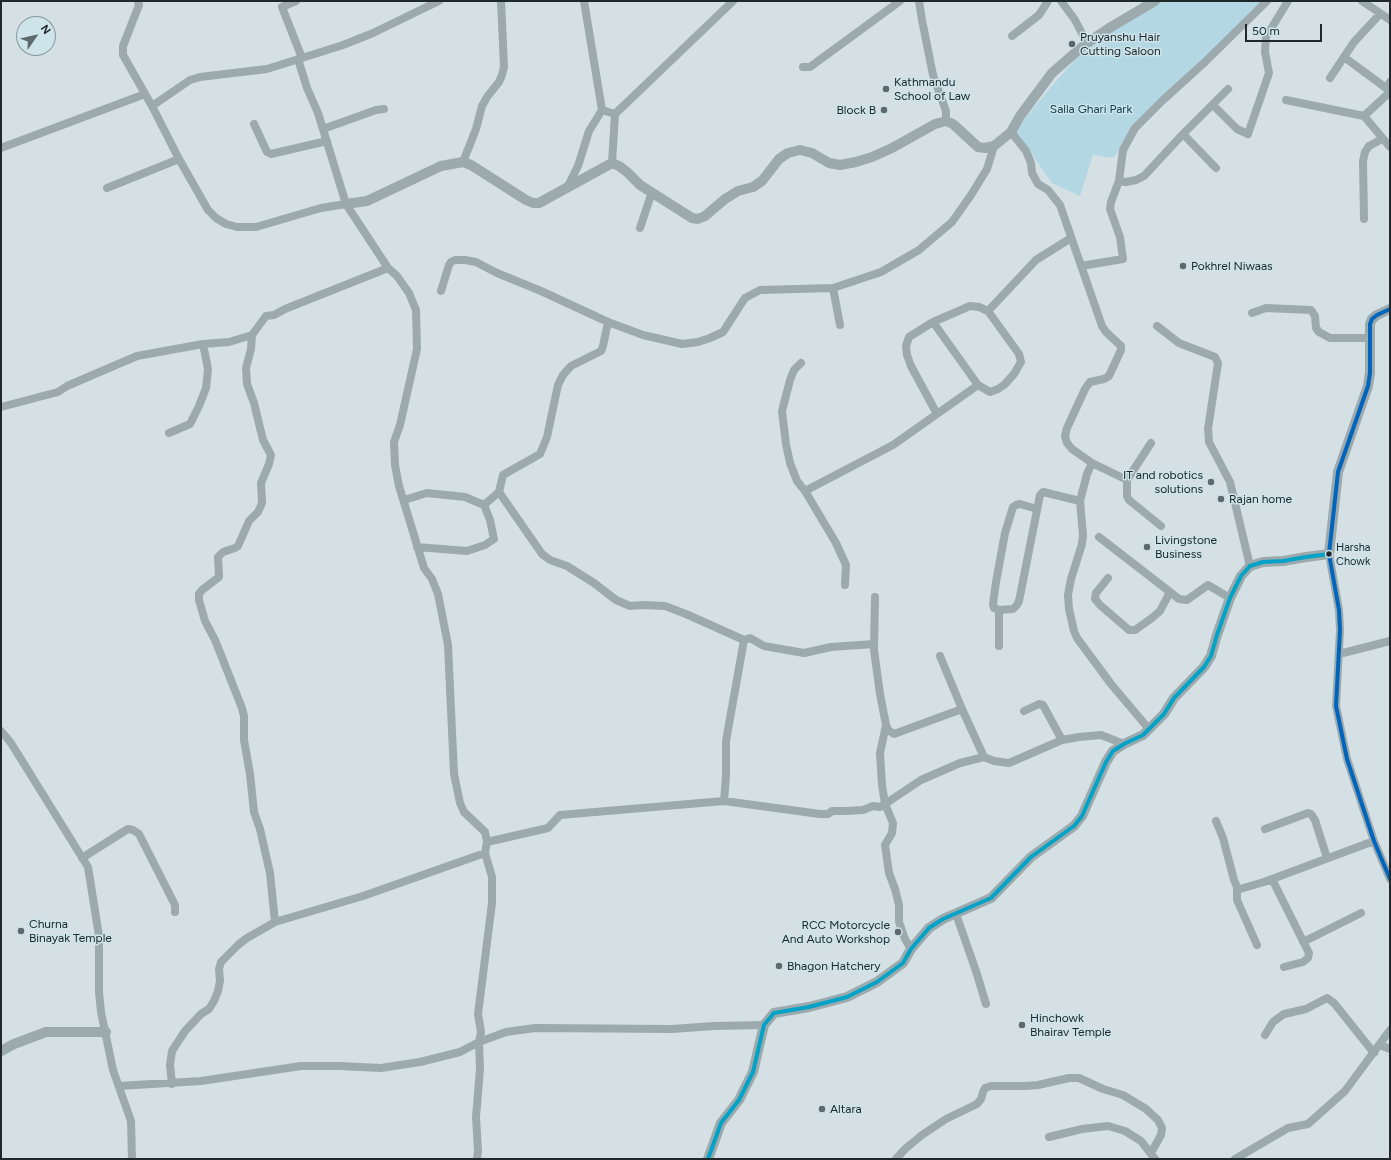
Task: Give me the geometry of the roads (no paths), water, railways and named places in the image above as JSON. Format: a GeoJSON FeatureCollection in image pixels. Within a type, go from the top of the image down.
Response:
{"type":"FeatureCollection","features":[{"type":"Feature","properties":{"kind":"street"},"geometry":{"type":"LineString","coordinates":[[138,1],[139,5],[122,46],[123,55],[208,210],[216,218],[226,224],[237,227],[256,227],[321,208],[367,201],[441,166],[463,162],[471,164],[526,200],[533,203],[539,203],[612,163]]}},
{"type":"Feature","properties":{"kind":"street"},"geometry":{"type":"LineString","coordinates":[[296,1],[281,4],[327,141],[346,204],[388,268],[397,276],[409,293],[416,310],[417,348],[394,442],[396,465],[399,486],[417,547],[424,568],[432,579],[438,594],[448,645],[454,774],[460,803],[464,812],[485,832],[488,842],[485,853],[492,877],[492,903],[478,1014],[481,1032],[479,1042],[480,1069],[476,1117],[477,1159]]}},
{"type":"Feature","properties":{"kind":"street"},"geometry":{"type":"LineString","coordinates":[[152,106],[190,80],[200,77],[267,69],[343,45],[439,1]]}},
{"type":"Feature","properties":{"kind":"street"},"geometry":{"type":"LineString","coordinates":[[463,162],[476,129],[482,106],[487,97],[500,82],[504,67],[501,1]]}},
{"type":"Feature","properties":{"kind":"street"},"geometry":{"type":"LineString","coordinates":[[568,186],[578,166],[589,131],[602,110],[584,1]]}},
{"type":"Feature","properties":{"kind":"street"},"geometry":{"type":"LineString","coordinates":[[612,163],[615,114],[733,1]]}},
{"type":"Feature","properties":{"kind":"street"},"geometry":{"type":"LineString","coordinates":[[803,67],[810,67],[900,1]]}},
{"type":"Feature","properties":{"kind":"street"},"geometry":{"type":"LineString","coordinates":[[919,1],[933,75],[946,111],[946,121]]}},
{"type":"Feature","properties":{"kind":"street"},"geometry":{"type":"LineString","coordinates":[[1012,36],[1039,15],[1048,1]]}},
{"type":"Feature","properties":{"kind":"street"},"geometry":{"type":"LineString","coordinates":[[1061,1],[1075,20],[1087,43]]}},
{"type":"Feature","properties":{"kind":"street"},"geometry":{"type":"LineString","coordinates":[[612,163],[627,172],[640,185],[692,218],[698,219],[705,216],[725,198],[738,191],[753,187],[762,181],[779,159],[788,153],[800,150],[812,153],[829,163],[840,165],[856,162],[872,157],[935,124],[946,121],[953,124],[978,147],[985,148],[994,146],[1011,132],[1020,116],[1052,73],[1087,43],[1155,1]]}},
{"type":"Feature","properties":{"kind":"street"},"geometry":{"type":"LineString","coordinates":[[1081,266],[1123,258],[1120,237],[1110,209],[1119,181],[1123,150],[1135,128],[1267,1]]}},
{"type":"Feature","properties":{"kind":"street"},"geometry":{"type":"LineString","coordinates":[[1212,105],[1237,129],[1248,134],[1268,73],[1265,52],[1266,38],[1288,1]]}},
{"type":"Feature","properties":{"kind":"street"},"geometry":{"type":"LineString","coordinates":[[1362,1],[1390,20]]}},
{"type":"Feature","properties":{"kind":"street"},"geometry":{"type":"LineString","coordinates":[[1330,78],[1354,42],[1380,14]]}},
{"type":"Feature","properties":{"kind":"street"},"geometry":{"type":"LineString","coordinates":[[1344,57],[1386,88],[1390,82]]}},
{"type":"Feature","properties":{"kind":"street"},"geometry":{"type":"LineString","coordinates":[[1119,181],[1126,182],[1136,180],[1144,176],[1228,89]]}},
{"type":"Feature","properties":{"kind":"street"},"geometry":{"type":"LineString","coordinates":[[1364,116],[1390,92]]}},
{"type":"Feature","properties":{"kind":"street"},"geometry":{"type":"LineString","coordinates":[[1,148],[145,94]]}},
{"type":"Feature","properties":{"kind":"street"},"geometry":{"type":"LineString","coordinates":[[1286,100],[1364,116],[1390,147]]}},
{"type":"Feature","properties":{"kind":"street"},"geometry":{"type":"LineString","coordinates":[[323,129],[376,110],[384,109]]}},
{"type":"Feature","properties":{"kind":"street"},"geometry":{"type":"LineString","coordinates":[[602,110],[615,114]]}},
{"type":"Feature","properties":{"kind":"street"},"geometry":{"type":"LineString","coordinates":[[254,124],[267,152],[271,154],[327,141]]}},
{"type":"Feature","properties":{"kind":"street"},"geometry":{"type":"LineString","coordinates":[[1011,132],[1026,151],[1032,173],[1038,184],[1048,190],[1060,205],[1102,326],[1106,332],[1121,346],[1121,350],[1109,376],[1104,380],[1090,382],[1085,388],[1067,428],[1065,436],[1072,449],[1092,463],[1127,480]]}},
{"type":"Feature","properties":{"kind":"street"},"geometry":{"type":"LineString","coordinates":[[1183,134],[1216,168]]}},
{"type":"Feature","properties":{"kind":"street"},"geometry":{"type":"LineString","coordinates":[[1364,219],[1363,162],[1365,152],[1369,146],[1382,139]]}},
{"type":"Feature","properties":{"kind":"street"},"geometry":{"type":"LineString","coordinates":[[441,291],[451,262],[455,260],[465,260],[476,262],[497,273],[541,291],[608,322],[643,335],[682,344],[698,342],[723,332],[745,298],[760,290],[833,288],[881,272],[919,250],[952,222],[971,196],[987,169],[994,146]]}},
{"type":"Feature","properties":{"kind":"street"},"geometry":{"type":"LineString","coordinates":[[108,188],[179,159]]}},
{"type":"Feature","properties":{"kind":"street"},"geometry":{"type":"LineString","coordinates":[[640,228],[652,192]]}},
{"type":"Feature","properties":{"kind":"street"},"geometry":{"type":"LineString","coordinates":[[988,312],[1036,260],[1071,238]]}},
{"type":"Feature","properties":{"kind":"street"},"geometry":{"type":"LineString","coordinates":[[1,407],[58,392],[137,356],[202,344],[229,342],[252,334],[266,316],[274,315],[285,309],[388,268]]}},
{"type":"Feature","properties":{"kind":"street"},"geometry":{"type":"LineString","coordinates":[[833,288],[840,326]]}},
{"type":"Feature","properties":{"kind":"street"},"geometry":{"type":"LineString","coordinates":[[933,322],[978,385],[990,392],[1004,385],[1014,374],[1021,362],[1018,354],[988,312],[979,307],[970,306],[933,322],[909,337],[906,346],[907,355],[911,366],[937,414]]}},
{"type":"Feature","properties":{"kind":"street"},"geometry":{"type":"LineString","coordinates":[[1252,314],[1266,308],[1311,310],[1315,316],[1316,328],[1319,332],[1330,338],[1370,338]]}},
{"type":"Feature","properties":{"kind":"street"},"geometry":{"type":"LineString","coordinates":[[1390,309],[1377,315],[1372,319],[1370,324],[1370,373],[1368,386],[1338,472],[1329,554],[1339,610],[1340,630],[1336,706],[1347,759],[1374,841],[1390,879]]}},
{"type":"Feature","properties":{"kind":"street"},"geometry":{"type":"LineString","coordinates":[[484,505],[499,492],[503,476],[540,454],[547,437],[558,385],[563,375],[571,366],[601,351],[608,322]]}},
{"type":"Feature","properties":{"kind":"street"},"geometry":{"type":"LineString","coordinates":[[1157,326],[1179,343],[1215,357],[1218,363],[1208,429],[1209,442],[1230,482],[1250,566]]}},
{"type":"Feature","properties":{"kind":"street"},"geometry":{"type":"LineString","coordinates":[[252,334],[251,349],[246,368],[246,380],[256,410],[263,440],[271,455],[261,484],[262,503],[258,512],[249,521],[238,546],[223,552],[218,557],[219,577],[202,590],[199,594],[199,600],[205,621],[215,640],[244,716],[244,740],[250,774],[254,812],[260,829],[270,873],[275,922]]}},
{"type":"Feature","properties":{"kind":"street"},"geometry":{"type":"LineString","coordinates":[[169,433],[190,424],[200,406],[206,388],[208,369],[202,344]]}},
{"type":"Feature","properties":{"kind":"street"},"geometry":{"type":"LineString","coordinates":[[801,363],[794,370],[790,380],[782,411],[786,444],[790,463],[797,481],[806,491],[836,543],[846,565],[845,585]]}},
{"type":"Feature","properties":{"kind":"street"},"geometry":{"type":"LineString","coordinates":[[806,491],[893,445],[978,385]]}},
{"type":"Feature","properties":{"kind":"street"},"geometry":{"type":"LineString","coordinates":[[1151,444],[1127,480],[1127,496],[1129,500],[1161,526]]}},
{"type":"Feature","properties":{"kind":"street"},"geometry":{"type":"LineString","coordinates":[[1092,463],[1087,474],[1080,501],[1083,535],[1068,596],[1069,609],[1077,638],[1111,684],[1149,729]]}},
{"type":"Feature","properties":{"kind":"street"},"geometry":{"type":"LineString","coordinates":[[499,492],[542,554],[550,560],[566,566],[594,583],[616,600],[630,606],[665,606],[744,640],[750,638],[764,646],[804,653],[831,647],[874,644]]}},
{"type":"Feature","properties":{"kind":"street"},"geometry":{"type":"LineString","coordinates":[[1037,509],[1020,504],[1016,504],[1013,507],[1005,533],[996,582],[993,604],[994,608],[999,610],[1013,609],[1019,601],[1040,495],[1044,492],[1080,501]]}},
{"type":"Feature","properties":{"kind":"street"},"geometry":{"type":"LineString","coordinates":[[404,500],[427,493],[465,497],[484,505],[490,520],[494,539],[485,545],[467,551],[417,547]]}},
{"type":"Feature","properties":{"kind":"street"},"geometry":{"type":"LineString","coordinates":[[1100,537],[1179,599],[1188,600],[1208,585],[1230,598]]}},
{"type":"Feature","properties":{"kind":"street"},"geometry":{"type":"LineString","coordinates":[[708,1159],[722,1123],[739,1100],[753,1072],[764,1025],[774,1013],[809,1007],[847,997],[877,982],[903,963],[911,949],[929,928],[943,919],[991,898],[1031,857],[1074,826],[1082,816],[1106,762],[1113,751],[1143,735],[1164,714],[1174,698],[1204,667],[1211,656],[1230,598],[1241,576],[1250,566],[1263,562],[1283,561],[1329,554]]}},
{"type":"Feature","properties":{"kind":"street"},"geometry":{"type":"LineString","coordinates":[[1108,578],[1096,593],[1095,599],[1129,630],[1135,630],[1160,611],[1170,592]]}},
{"type":"Feature","properties":{"kind":"street"},"geometry":{"type":"LineString","coordinates":[[875,597],[874,644],[888,730],[894,734],[962,709]]}},
{"type":"Feature","properties":{"kind":"street"},"geometry":{"type":"LineString","coordinates":[[999,610],[999,646]]}},
{"type":"Feature","properties":{"kind":"street"},"geometry":{"type":"LineString","coordinates":[[724,801],[726,741],[744,640]]}},
{"type":"Feature","properties":{"kind":"street"},"geometry":{"type":"LineString","coordinates":[[1339,654],[1390,641]]}},
{"type":"Feature","properties":{"kind":"street"},"geometry":{"type":"LineString","coordinates":[[940,656],[984,757]]}},
{"type":"Feature","properties":{"kind":"street"},"geometry":{"type":"LineString","coordinates":[[1024,711],[1039,704],[1043,705],[1062,740]]}},
{"type":"Feature","properties":{"kind":"street"},"geometry":{"type":"LineString","coordinates":[[886,724],[880,753],[882,785],[885,804],[893,823],[892,833],[885,845],[889,873],[899,904],[899,922],[905,939],[911,949]]}},
{"type":"Feature","properties":{"kind":"street"},"geometry":{"type":"LineString","coordinates":[[1,731],[11,742],[88,867],[99,936],[101,1012],[113,1070],[131,1121],[132,1159]]}},
{"type":"Feature","properties":{"kind":"street"},"geometry":{"type":"LineString","coordinates":[[488,842],[548,828],[560,815],[724,801],[820,814],[828,814],[832,811],[863,810],[873,806],[880,807],[920,780],[960,763],[984,757],[994,761],[1009,763],[1062,740],[1101,735],[1124,744]]}},
{"type":"Feature","properties":{"kind":"street"},"geometry":{"type":"LineString","coordinates":[[1265,829],[1308,813],[1311,814],[1315,820],[1327,858]]}},
{"type":"Feature","properties":{"kind":"street"},"geometry":{"type":"LineString","coordinates":[[1216,821],[1223,838],[1237,887],[1237,900],[1258,945]]}},
{"type":"Feature","properties":{"kind":"street"},"geometry":{"type":"LineString","coordinates":[[82,858],[122,832],[128,829],[133,830],[139,834],[175,905],[175,912]]}},
{"type":"Feature","properties":{"kind":"street"},"geometry":{"type":"LineString","coordinates":[[1237,887],[1240,889],[1249,887],[1374,841]]}},
{"type":"Feature","properties":{"kind":"street"},"geometry":{"type":"LineString","coordinates":[[172,1084],[170,1065],[172,1051],[185,1031],[201,1014],[209,1009],[214,1001],[220,980],[218,969],[221,962],[247,938],[275,922],[363,896],[485,853]]}},
{"type":"Feature","properties":{"kind":"street"},"geometry":{"type":"LineString","coordinates":[[1272,879],[1302,942],[1309,953],[1308,958],[1303,962],[1284,967]]}},
{"type":"Feature","properties":{"kind":"street"},"geometry":{"type":"LineString","coordinates":[[1302,942],[1361,913]]}},
{"type":"Feature","properties":{"kind":"street"},"geometry":{"type":"LineString","coordinates":[[956,914],[976,970],[986,1004]]}},
{"type":"Feature","properties":{"kind":"street"},"geometry":{"type":"LineString","coordinates":[[1265,1035],[1274,1022],[1284,1014],[1306,1009],[1328,998],[1334,1003],[1374,1053]]}},
{"type":"Feature","properties":{"kind":"street"},"geometry":{"type":"LineString","coordinates":[[119,1086],[172,1084],[201,1081],[301,1066],[381,1068],[420,1062],[460,1052],[479,1042],[506,1032],[535,1028],[672,1029],[764,1025]]}},
{"type":"Feature","properties":{"kind":"street"},"geometry":{"type":"LineString","coordinates":[[1235,1159],[1288,1128],[1308,1124],[1345,1091],[1390,1030]]}},
{"type":"Feature","properties":{"kind":"street"},"geometry":{"type":"LineString","coordinates":[[1,1051],[14,1044],[46,1032],[106,1032]]}},
{"type":"Feature","properties":{"kind":"street"},"geometry":{"type":"LineString","coordinates":[[1380,1045],[1390,1049]]}},
{"type":"Feature","properties":{"kind":"street"},"geometry":{"type":"LineString","coordinates":[[896,1159],[905,1149],[928,1131],[946,1119],[977,1104],[982,1099],[985,1088],[990,1086],[1038,1085],[1069,1078],[1079,1078],[1103,1089],[1123,1095],[1146,1109],[1158,1120],[1162,1128],[1153,1156]]}},
{"type":"Feature","properties":{"kind":"street"},"geometry":{"type":"LineString","coordinates":[[1049,1137],[1082,1129],[1108,1126],[1125,1131],[1141,1141],[1153,1156]]}},
{"type":"Feature","properties":{"kind":"place","name":"Pruyanshu Hair Cutting Saloon"},"geometry":{"type":"Point","coordinates":[1072,44]}},
{"type":"Feature","properties":{"kind":"place","name":"Kathmandu School of Law"},"geometry":{"type":"Point","coordinates":[886,89]}},
{"type":"Feature","properties":{"kind":"place","name":"Block B"},"geometry":{"type":"Point","coordinates":[884,110]}},
{"type":"Feature","properties":{"kind":"place","name":"Pokhrel Niwaas"},"geometry":{"type":"Point","coordinates":[1183,266]}},
{"type":"Feature","properties":{"kind":"place","name":"IT and robotics solutions"},"geometry":{"type":"Point","coordinates":[1211,482]}},
{"type":"Feature","properties":{"kind":"place","name":"Rajan home"},"geometry":{"type":"Point","coordinates":[1221,499]}},
{"type":"Feature","properties":{"kind":"place","name":"Livingstone Business"},"geometry":{"type":"Point","coordinates":[1147,547]}},
{"type":"Feature","properties":{"kind":"place","name":"Harsha Chowk"},"geometry":{"type":"Point","coordinates":[1329,554]}},
{"type":"Feature","properties":{"kind":"place","name":"Churna Binayak Temple"},"geometry":{"type":"Point","coordinates":[21,931]}},
{"type":"Feature","properties":{"kind":"place","name":"RCC Motorcycle And Auto Workshop"},"geometry":{"type":"Point","coordinates":[898,932]}},
{"type":"Feature","properties":{"kind":"place","name":"Bhagon Hatchery"},"geometry":{"type":"Point","coordinates":[779,966]}},
{"type":"Feature","properties":{"kind":"place","name":"Hinchowk Bhairav Temple"},"geometry":{"type":"Point","coordinates":[1022,1025]}},
{"type":"Feature","properties":{"kind":"place","name":"Altara"},"geometry":{"type":"Point","coordinates":[822,1109]}},
{"type":"Feature","properties":{"kind":"park label","name":"Salla Ghari Park"},"geometry":{"type":"Point","coordinates":[1091,109]}}]}
